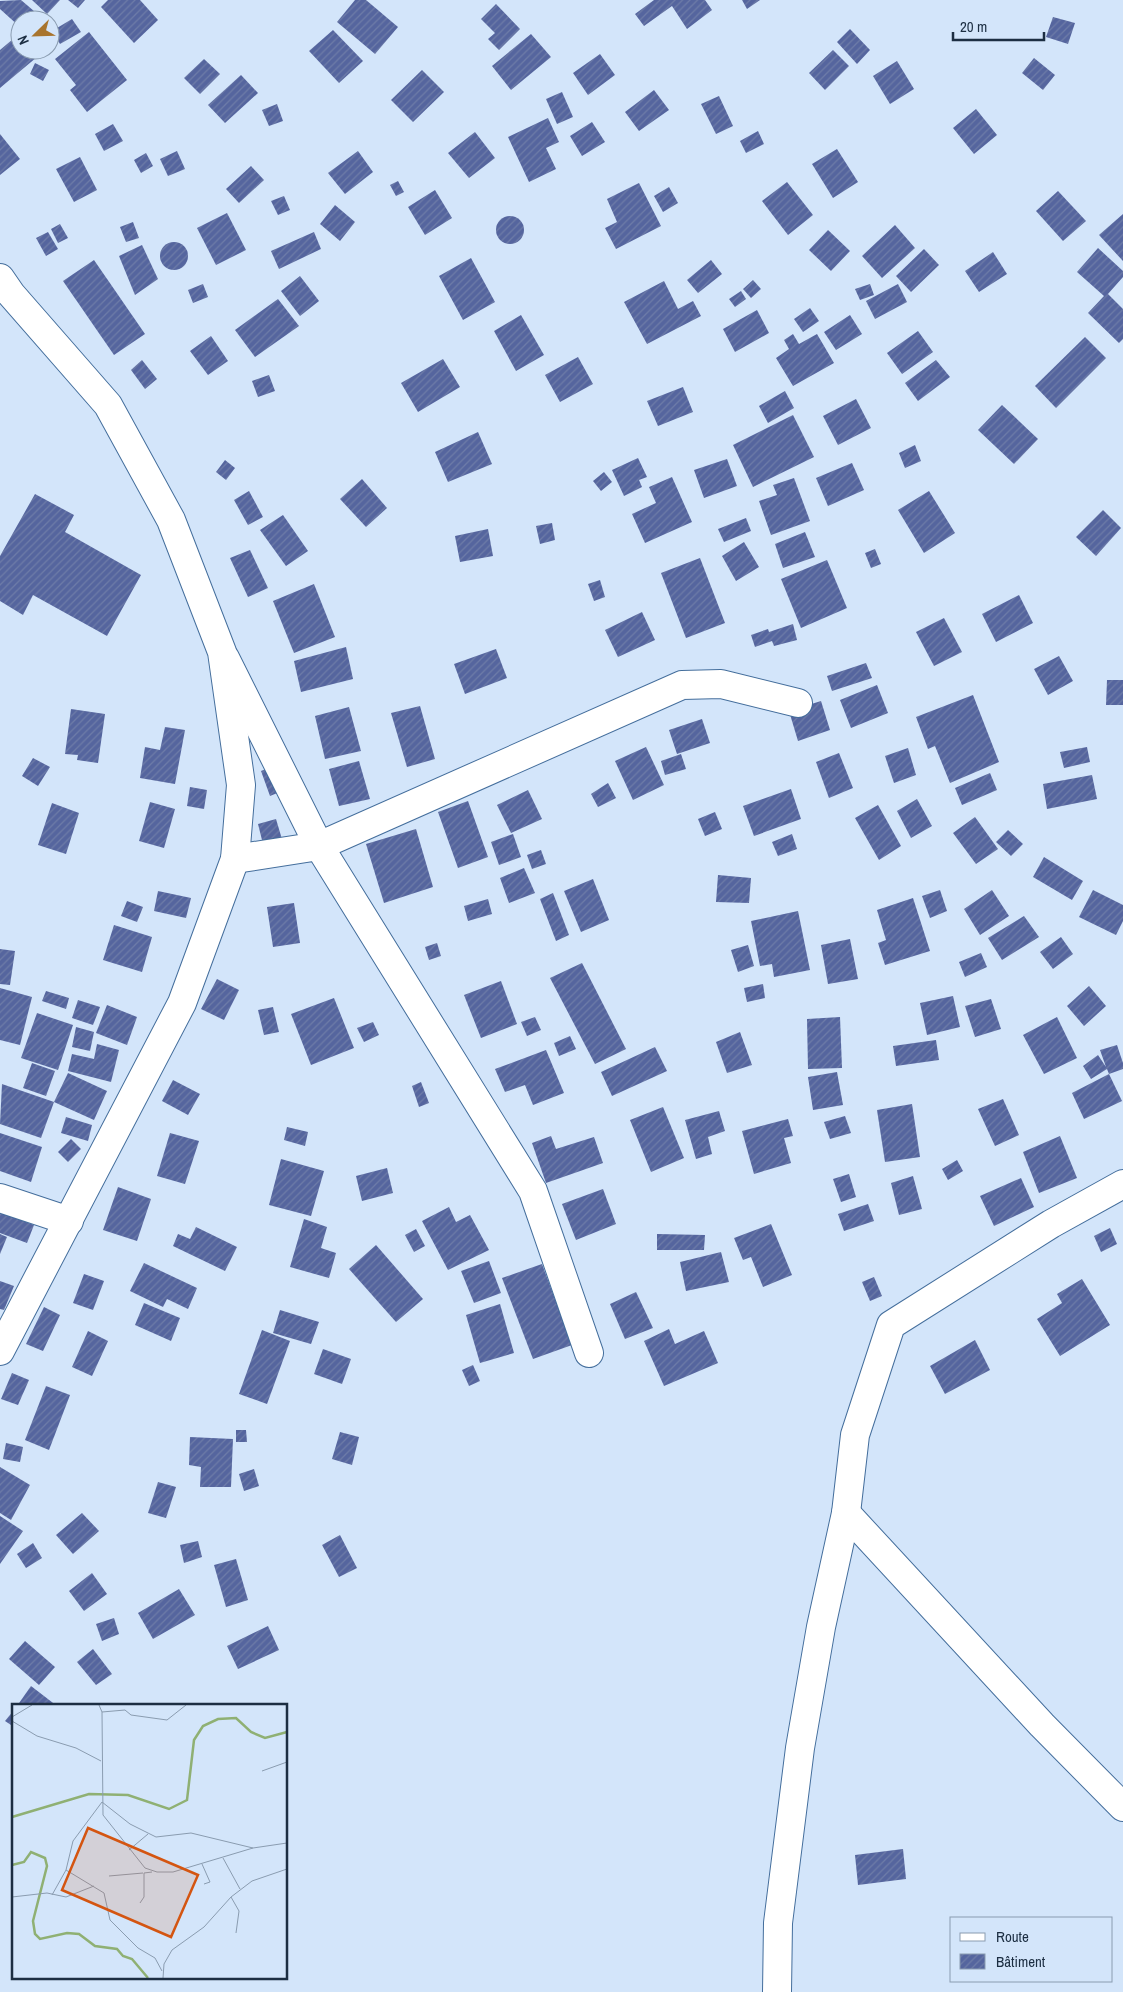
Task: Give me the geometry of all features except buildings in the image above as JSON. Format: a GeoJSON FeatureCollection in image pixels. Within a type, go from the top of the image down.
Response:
{"type":"FeatureCollection","features":[{"type":"Feature","properties":{"kind":"street"},"geometry":{"type":"LineString","coordinates":[[0,278],[11,294],[108,405],[171,520],[222,652],[319,846],[533,1191],[589,1353]]}},
{"type":"Feature","properties":{"kind":"street"},"geometry":{"type":"LineString","coordinates":[[0,1351],[182,1003],[235,860],[241,785],[222,652]]}},
{"type":"Feature","properties":{"kind":"street"},"geometry":{"type":"LineString","coordinates":[[235,860],[319,846],[682,685],[721,684],[798,703]]}},
{"type":"Feature","properties":{"kind":"street"},"geometry":{"type":"LineString","coordinates":[[777,1992],[778,1923],[800,1748],[821,1627],[846,1513],[855,1436],[892,1325],[1052,1224],[1123,1184]]}},
{"type":"Feature","properties":{"kind":"street"},"geometry":{"type":"LineString","coordinates":[[0,1198],[68,1221]]}},
{"type":"Feature","properties":{"kind":"street"},"geometry":{"type":"LineString","coordinates":[[846,1513],[1042,1724],[1123,1807]]}}]}
